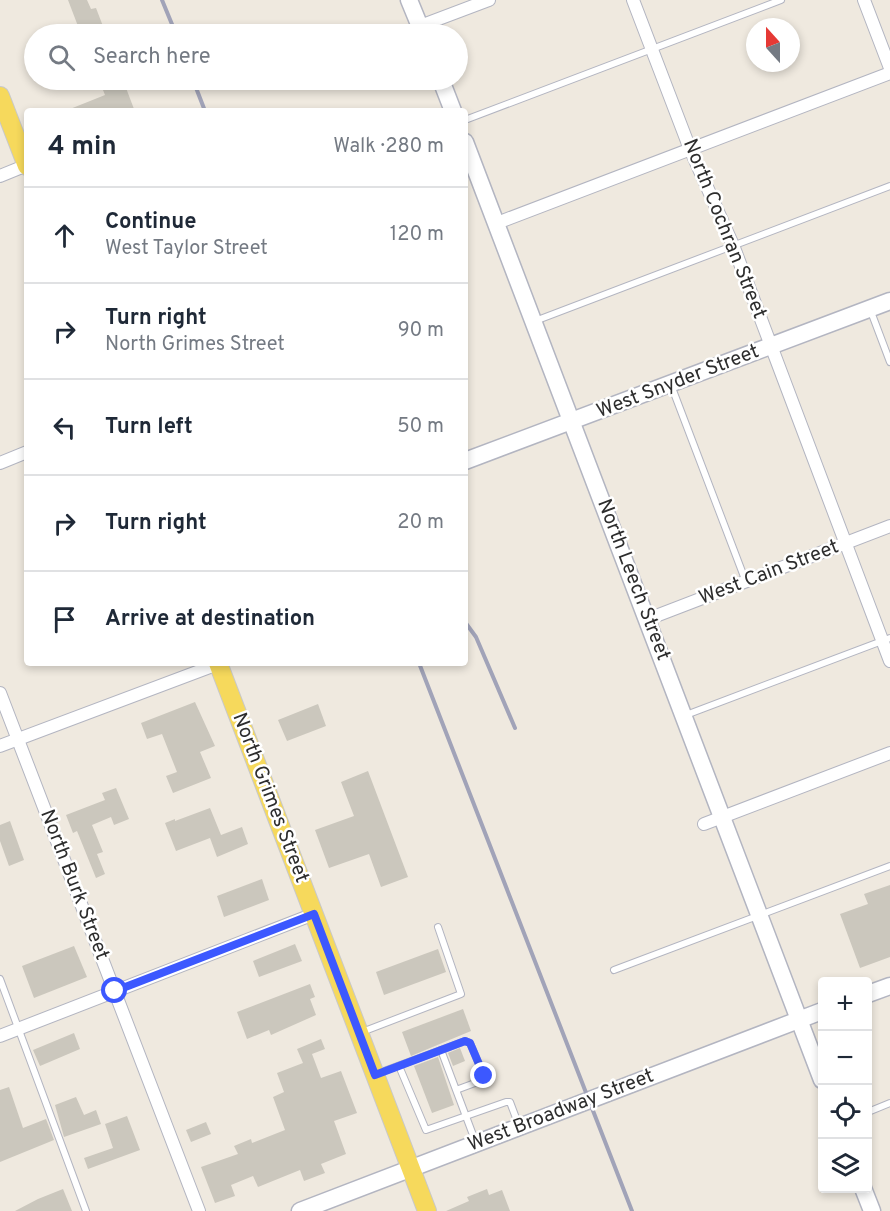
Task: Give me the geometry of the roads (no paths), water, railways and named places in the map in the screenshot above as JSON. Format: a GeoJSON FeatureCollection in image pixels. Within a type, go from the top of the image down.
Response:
{"type":"FeatureCollection","features":[{"type":"Feature","properties":{"kind":"main road"},"geometry":{"type":"LineString","coordinates":[[0,96],[24,158]]}},
{"type":"Feature","properties":{"kind":"main road","name":"North Grimes Street"},"geometry":{"type":"LineString","coordinates":[[219,666],[428,1211]]}},
{"type":"Feature","properties":{"kind":"street"},"geometry":{"type":"LineString","coordinates":[[409,0],[419,24]]}},
{"type":"Feature","properties":{"kind":"street"},"geometry":{"type":"LineString","coordinates":[[435,24],[489,0]]}},
{"type":"Feature","properties":{"kind":"street","name":"North Cochran Street"},"geometry":{"type":"LineString","coordinates":[[633,0],[690,149],[733,245],[845,543],[886,639],[890,661]]}},
{"type":"Feature","properties":{"kind":"street"},"geometry":{"type":"LineString","coordinates":[[864,0],[890,68]]}},
{"type":"Feature","properties":{"kind":"street"},"geometry":{"type":"LineString","coordinates":[[497,223],[890,73]]}},
{"type":"Feature","properties":{"kind":"street"},"geometry":{"type":"LineString","coordinates":[[445,90],[452,108]]}},
{"type":"Feature","properties":{"kind":"street","name":"North Leech Street"},"geometry":{"type":"LineString","coordinates":[[468,150],[818,1070]]}},
{"type":"Feature","properties":{"kind":"street"},"geometry":{"type":"LineString","coordinates":[[0,176],[24,167]]}},
{"type":"Feature","properties":{"kind":"street","name":"West Snyder Street"},"geometry":{"type":"LineString","coordinates":[[468,460],[890,301]]}},
{"type":"Feature","properties":{"kind":"street"},"geometry":{"type":"LineString","coordinates":[[0,463],[24,453]]}},
{"type":"Feature","properties":{"kind":"street","name":"West Cain Street"},"geometry":{"type":"LineString","coordinates":[[648,620],[890,526]]}},
{"type":"Feature","properties":{"kind":"street"},"geometry":{"type":"LineString","coordinates":[[0,746],[210,666]]}},
{"type":"Feature","properties":{"kind":"street","name":"North Burk Street"},"geometry":{"type":"LineString","coordinates":[[0,693],[199,1211]]}},
{"type":"Feature","properties":{"kind":"street"},"geometry":{"type":"LineString","coordinates":[[704,824],[890,753]]}},
{"type":"Feature","properties":{"kind":"street"},"geometry":{"type":"LineString","coordinates":[[0,1036],[314,914]]}},
{"type":"Feature","properties":{"kind":"street"},"geometry":{"type":"LineString","coordinates":[[872,992],[890,986]]}},
{"type":"Feature","properties":{"kind":"street","name":"West Broadway Street"},"geometry":{"type":"LineString","coordinates":[[300,1211],[818,1013]]}},
{"type":"Feature","properties":{"kind":"street"},"geometry":{"type":"LineString","coordinates":[[865,1193],[872,1211]]}},
{"type":"Feature","properties":{"kind":"lane"},"geometry":{"type":"LineString","coordinates":[[468,119],[781,0]]}},
{"type":"Feature","properties":{"kind":"lane"},"geometry":{"type":"LineString","coordinates":[[535,321],[890,186]]}},
{"type":"Feature","properties":{"kind":"lane"},"geometry":{"type":"LineString","coordinates":[[870,308],[890,362]]}},
{"type":"Feature","properties":{"kind":"lane"},"geometry":{"type":"LineString","coordinates":[[670,384],[746,582]]}},
{"type":"Feature","properties":{"kind":"lane"},"geometry":{"type":"LineString","coordinates":[[684,716],[886,639]]}},
{"type":"Feature","properties":{"kind":"lane"},"geometry":{"type":"LineString","coordinates":[[614,970],[890,866]]}},
{"type":"Feature","properties":{"kind":"lane"},"geometry":{"type":"LineString","coordinates":[[359,1033],[461,994],[438,927]]}},
{"type":"Feature","properties":{"kind":"lane"},"geometry":{"type":"LineString","coordinates":[[0,979],[86,1211]]}},
{"type":"Feature","properties":{"kind":"lane"},"geometry":{"type":"LineString","coordinates":[[375,1075],[465,1041],[470,1043],[484,1076],[483,1080],[456,1090]]}},
{"type":"Feature","properties":{"kind":"lane"},"geometry":{"type":"LineString","coordinates":[[441,1050],[476,1144]]}},
{"type":"Feature","properties":{"kind":"lane"},"geometry":{"type":"LineString","coordinates":[[399,1066],[426,1130],[510,1102],[520,1127]]}},
{"type":"Feature","properties":{"kind":"lane"},"geometry":{"type":"LineString","coordinates":[[872,1110],[890,1103]]}},
{"type":"Feature","properties":{"kind":"railway"},"geometry":{"type":"LineString","coordinates":[[162,0],[172,24]]}},
{"type":"Feature","properties":{"kind":"railway"},"geometry":{"type":"LineString","coordinates":[[197,90],[204,108]]}},
{"type":"Feature","properties":{"kind":"railway"},"geometry":{"type":"LineString","coordinates":[[468,626],[476,637],[515,728]]}},
{"type":"Feature","properties":{"kind":"railway"},"geometry":{"type":"LineString","coordinates":[[420,666],[632,1211]]}}]}
